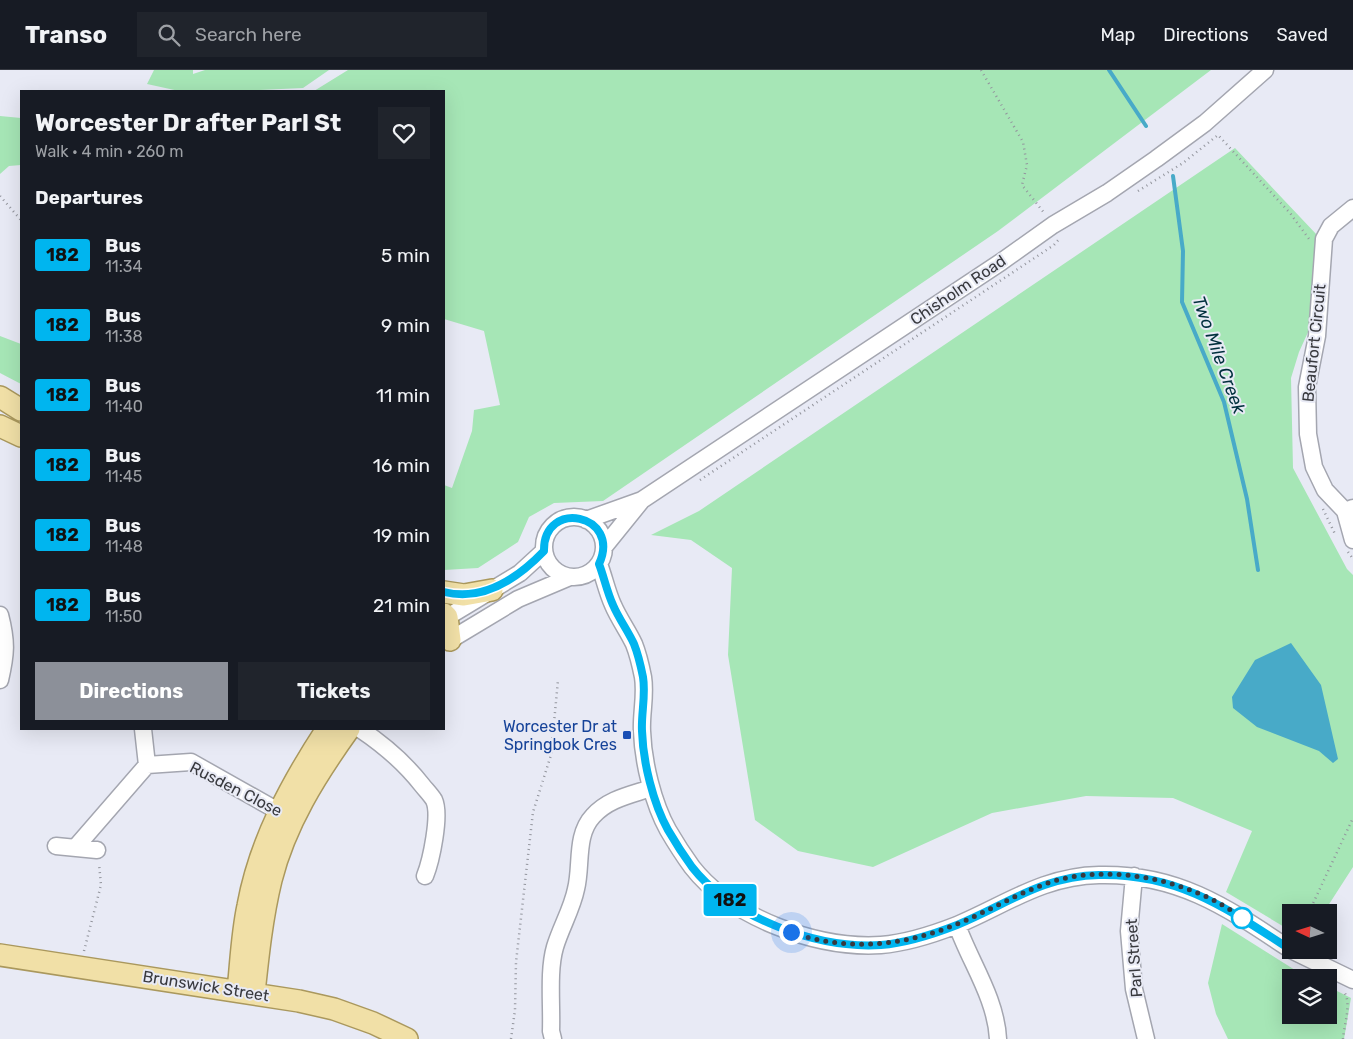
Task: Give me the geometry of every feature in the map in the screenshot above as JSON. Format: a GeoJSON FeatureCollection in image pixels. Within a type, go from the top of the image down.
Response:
{"type":"FeatureCollection","features":[{"type":"Feature","properties":{"kind":"main road"},"geometry":{"type":"LineString","coordinates":[[0,396],[20,409]]}},
{"type":"Feature","properties":{"kind":"main road"},"geometry":{"type":"LineString","coordinates":[[0,426],[20,436]]}},
{"type":"Feature","properties":{"kind":"main road"},"geometry":{"type":"LineString","coordinates":[[445,592],[464,595],[492,590]]}},
{"type":"Feature","properties":{"kind":"main road"},"geometry":{"type":"LineString","coordinates":[[246,992],[248,906],[255,875],[286,814],[295,780],[326,730]]}},
{"type":"Feature","properties":{"kind":"main road"},"geometry":{"type":"LineString","coordinates":[[286,814],[311,786],[348,730]]}},
{"type":"Feature","properties":{"kind":"main road","name":"Brunswick Street"},"geometry":{"type":"LineString","coordinates":[[0,955],[246,992],[334,1009],[373,1023],[407,1039]]}},
{"type":"Feature","properties":{"kind":"street","name":"Chisholm Road"},"geometry":{"type":"LineString","coordinates":[[586,520],[642,500],[1001,262],[1053,225],[1107,193],[1205,123],[1265,70]]}},
{"type":"Feature","properties":{"kind":"street","name":"Beaufort Circuit"},"geometry":{"type":"LineString","coordinates":[[1345,542],[1349,509],[1325,490],[1314,467],[1308,434],[1307,387],[1317,336],[1324,239],[1331,226],[1353,208]]}},
{"type":"Feature","properties":{"kind":"street","name":"Chisholm Road"},"geometry":{"type":"LineString","coordinates":[[604,546],[642,500]]}},
{"type":"Feature","properties":{"kind":"street"},"geometry":{"type":"LineString","coordinates":[[445,628],[518,599],[576,577],[592,571],[599,564],[603,555],[604,546],[599,531],[586,520],[571,518],[556,523],[546,536],[544,551],[547,561],[552,569],[560,574],[576,577],[613,605]]}},
{"type":"Feature","properties":{"kind":"street"},"geometry":{"type":"LineString","coordinates":[[445,628],[492,590],[520,573],[544,551]]}},
{"type":"Feature","properties":{"kind":"street"},"geometry":{"type":"LineString","coordinates":[[599,564],[613,605],[635,647],[644,680],[642,732],[650,788],[668,829],[693,868],[718,892],[744,910],[776,926],[807,938],[842,944],[882,945],[957,924],[1006,900],[1052,882],[1096,875],[1134,876],[1171,884],[1216,902],[1282,944]]}},
{"type":"Feature","properties":{"kind":"street"},"geometry":{"type":"LineString","coordinates":[[0,615],[5,635],[6,655],[0,680]]}},
{"type":"Feature","properties":{"kind":"street"},"geometry":{"type":"LineString","coordinates":[[75,848],[147,764],[143,730]]}},
{"type":"Feature","properties":{"kind":"street"},"geometry":{"type":"LineString","coordinates":[[362,730],[376,739],[407,765],[435,801],[436,815],[433,847],[430,865],[425,876]]}},
{"type":"Feature","properties":{"kind":"street","name":"Rusden Close"},"geometry":{"type":"LineString","coordinates":[[147,764],[191,762],[286,814]]}},
{"type":"Feature","properties":{"kind":"street"},"geometry":{"type":"LineString","coordinates":[[553,1039],[551,1031],[552,971],[555,948],[570,912],[577,888],[582,837],[592,817],[610,802],[650,788]]}},
{"type":"Feature","properties":{"kind":"street"},"geometry":{"type":"LineString","coordinates":[[56,846],[97,850]]}},
{"type":"Feature","properties":{"kind":"street","name":"Parl Street"},"geometry":{"type":"LineString","coordinates":[[1134,876],[1129,931],[1134,989],[1146,1039]]}},
{"type":"Feature","properties":{"kind":"street"},"geometry":{"type":"LineString","coordinates":[[957,924],[963,942],[983,982],[992,1010],[998,1039]]}},
{"type":"Feature","properties":{"kind":"street"},"geometry":{"type":"LineString","coordinates":[[1305,959],[1348,986]]}},
{"type":"Feature","properties":{"kind":"path"},"geometry":{"type":"LineString","coordinates":[[981,70],[1023,142],[1027,165],[1022,185],[1048,218]]}},
{"type":"Feature","properties":{"kind":"path"},"geometry":{"type":"LineString","coordinates":[[1218,135],[1290,213],[1309,238],[1310,245]]}},
{"type":"Feature","properties":{"kind":"path"},"geometry":{"type":"LineString","coordinates":[[0,196],[20,219]]}},
{"type":"Feature","properties":{"kind":"path"},"geometry":{"type":"LineString","coordinates":[[1321,505],[1345,542],[1353,559]]}},
{"type":"Feature","properties":{"kind":"path"},"geometry":{"type":"LineString","coordinates":[[511,1039],[515,1010],[516,962],[533,812],[551,755],[558,680]]}},
{"type":"Feature","properties":{"kind":"path"},"geometry":{"type":"LineString","coordinates":[[1313,904],[1353,818]]}},
{"type":"Feature","properties":{"kind":"path"},"geometry":{"type":"LineString","coordinates":[[80,967],[101,885],[97,850]]}},
{"type":"Feature","properties":{"kind":"path"},"geometry":{"type":"LineString","coordinates":[[1343,1039],[1348,1003],[1348,986]]}},
{"type":"Feature","properties":{"kind":"green space"},"geometry":{"type":"Polygon","coordinates":[[[154,70],[193,70],[193,74],[205,70],[329,70],[303,88],[174,90],[147,84],[154,70]]]}},
{"type":"Feature","properties":{"kind":"green space"},"geometry":{"type":"Polygon","coordinates":[[[348,70],[1211,70],[998,231],[603,501],[554,503],[529,517],[518,542],[478,568],[445,570],[445,485],[452,488],[472,431],[474,410],[500,405],[484,331],[445,319],[445,90],[316,90],[348,70]]]}},
{"type":"Feature","properties":{"kind":"green space"},"geometry":{"type":"Polygon","coordinates":[[[0,116],[20,118],[20,165],[9,166],[0,174],[0,116]]]}},
{"type":"Feature","properties":{"kind":"green space"},"geometry":{"type":"Polygon","coordinates":[[[1235,148],[1317,235],[1309,330],[1299,352],[1291,378],[1293,468],[1347,569],[1353,575],[1353,867],[1329,904],[1282,904],[1282,926],[1226,892],[1252,831],[1173,798],[1086,796],[992,813],[873,867],[798,851],[755,820],[728,655],[732,568],[691,540],[651,535],[699,511],[1235,148]]]}},
{"type":"Feature","properties":{"kind":"green space"},"geometry":{"type":"Polygon","coordinates":[[[0,336],[20,344],[20,383],[0,373],[0,336]]]}},
{"type":"Feature","properties":{"kind":"green space"},"geometry":{"type":"Polygon","coordinates":[[[1222,924],[1293,969],[1282,969],[1282,1024],[1337,1024],[1337,991],[1351,998],[1344,1039],[1228,1039],[1216,1014],[1208,983],[1222,924]]]}},
{"type":"Feature","properties":{"kind":"water"},"geometry":{"type":"Polygon","coordinates":[[[1291,643],[1321,685],[1338,759],[1333,763],[1319,751],[1257,727],[1233,708],[1232,697],[1255,660],[1291,643]]]}},
{"type":"Feature","properties":{"kind":"waterway","name":"Two Mile Creek"},"geometry":{"type":"LineString","coordinates":[[1109,70],[1146,126]]}},
{"type":"Feature","properties":{"kind":"waterway","name":"Two Mile Creek"},"geometry":{"type":"LineString","coordinates":[[1173,176],[1183,251],[1182,302],[1224,402],[1247,499],[1258,570]]}},
{"type":"Feature","properties":{"kind":"bus line","name":"182"},"geometry":{"type":"LineString","coordinates":[[445,592],[464,595],[477,594],[492,590],[520,573],[544,551],[544,543],[550,529],[556,523],[563,520],[571,518],[586,520],[599,531],[604,546],[599,564],[613,605],[635,647],[644,680],[642,732],[650,788],[668,829],[693,868],[718,892],[744,910],[776,926],[807,938],[842,944],[882,945],[957,924],[1006,900],[1052,882],[1074,877],[1116,875],[1152,879],[1195,893],[1216,902],[1282,944]]}},
{"type":"Feature","properties":{"kind":"place","name":"Worcester Dr at Springbok Cres"},"geometry":{"type":"Point","coordinates":[627,735]}},
{"type":"Feature","properties":{"kind":"route"},"geometry":{"type":"LineString","coordinates":[[791,932],[807,938],[842,944],[882,945],[957,924],[1006,900],[1052,882],[1096,875],[1134,876],[1171,884],[1216,902],[1242,918]]}}]}
